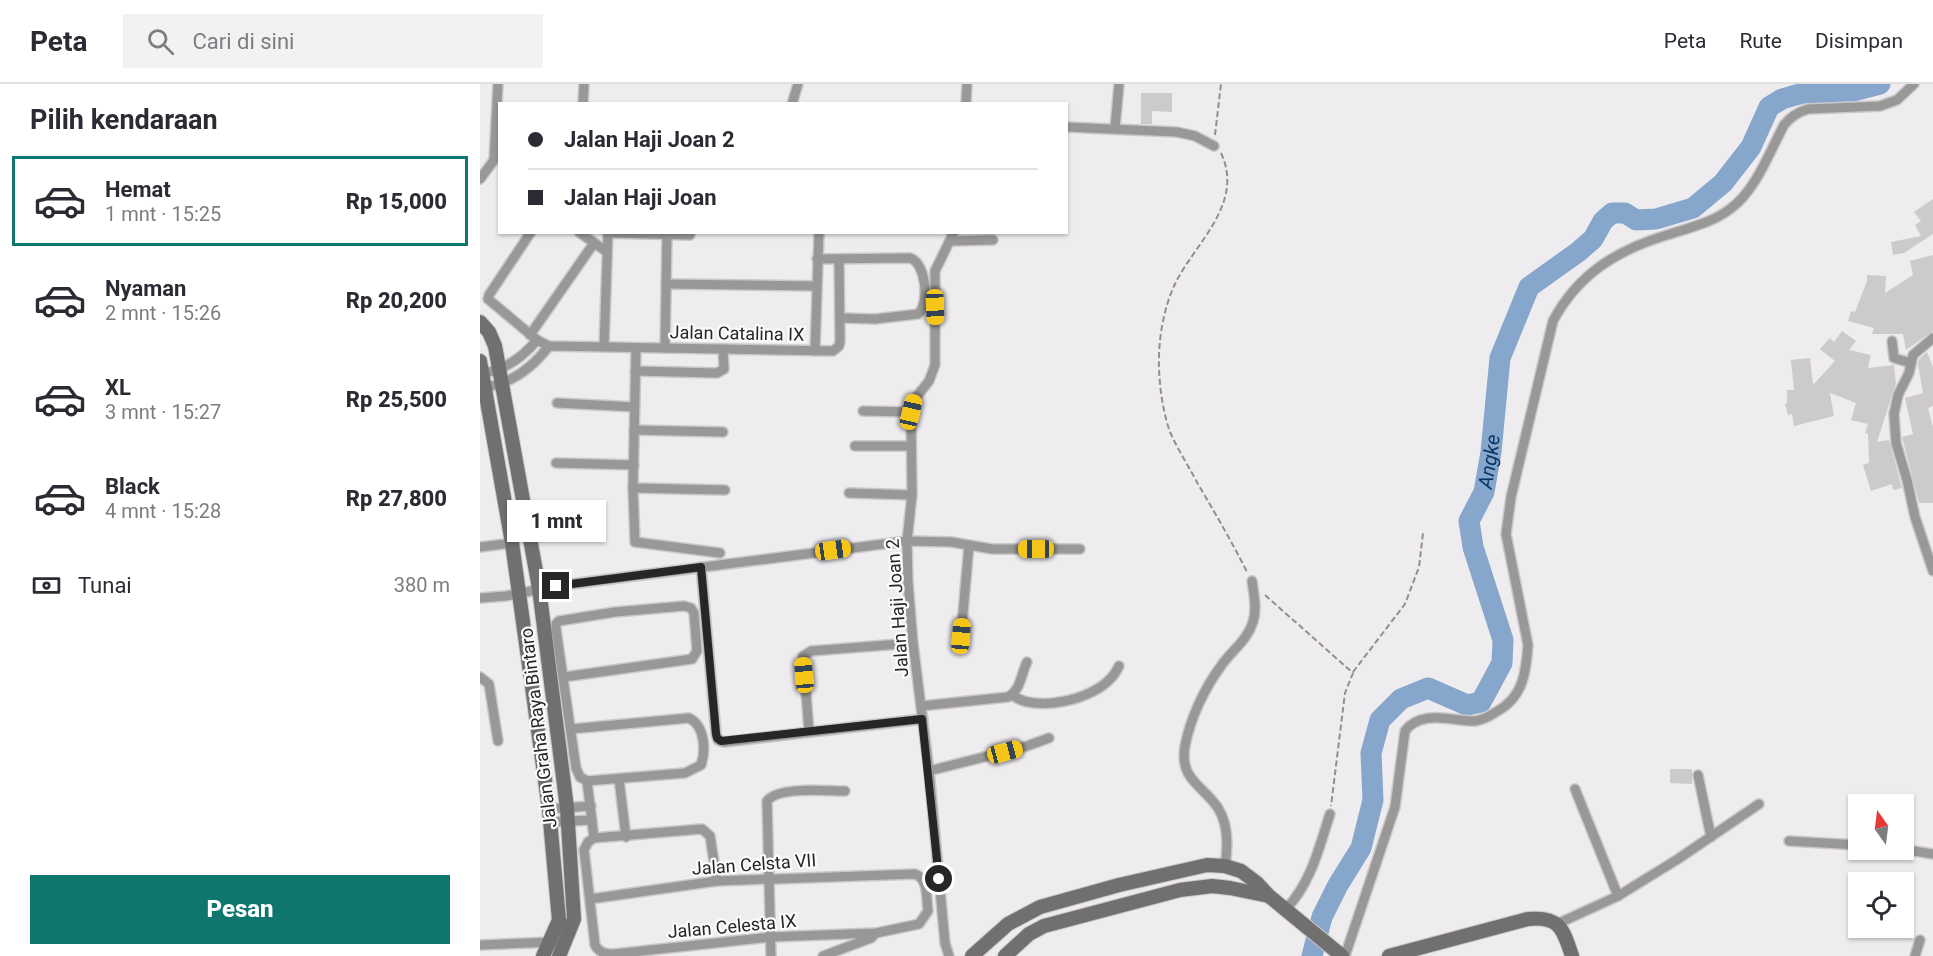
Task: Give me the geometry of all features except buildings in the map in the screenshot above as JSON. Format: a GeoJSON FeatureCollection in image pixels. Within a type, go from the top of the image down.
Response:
{"type":"FeatureCollection","features":[{"type":"Feature","properties":{"kind":"main road","name":"Jalan Graha Raya Bintaro"},"geometry":{"type":"LineString","coordinates":[[480,322],[489,332],[495,346],[539,588],[567,814],[574,919],[559,956]]}},
{"type":"Feature","properties":{"kind":"main road","name":"Jalan Graha Raya Bintaro"},"geometry":{"type":"LineString","coordinates":[[483,374],[512,543],[512,594],[549,815],[559,921],[543,956]]}},
{"type":"Feature","properties":{"kind":"main road"},"geometry":{"type":"LineString","coordinates":[[972,956],[1008,924],[1040,907],[1119,885],[1207,866],[1225,866],[1241,871],[1340,953]]}},
{"type":"Feature","properties":{"kind":"main road"},"geometry":{"type":"LineString","coordinates":[[1005,956],[1029,934],[1044,926],[1180,890],[1212,886],[1269,896]]}},
{"type":"Feature","properties":{"kind":"main road"},"geometry":{"type":"LineString","coordinates":[[1389,956],[1528,919],[1544,917],[1557,924],[1565,936],[1572,956]]}},
{"type":"Feature","properties":{"kind":"street"},"geometry":{"type":"LineString","coordinates":[[480,179],[497,162],[498,84]]}},
{"type":"Feature","properties":{"kind":"street"},"geometry":{"type":"LineString","coordinates":[[583,102],[584,84]]}},
{"type":"Feature","properties":{"kind":"street"},"geometry":{"type":"LineString","coordinates":[[793,102],[798,84]]}},
{"type":"Feature","properties":{"kind":"street"},"geometry":{"type":"LineString","coordinates":[[966,102],[967,84]]}},
{"type":"Feature","properties":{"kind":"street"},"geometry":{"type":"LineString","coordinates":[[1116,128],[1119,84]]}},
{"type":"Feature","properties":{"kind":"street"},"geometry":{"type":"LineString","coordinates":[[1340,953],[1377,866],[1395,807],[1405,731],[1411,722],[1421,719],[1452,718],[1476,721],[1505,708],[1520,690],[1527,663],[1528,645],[1506,534],[1511,497],[1552,321],[1563,301],[1591,272],[1626,251],[1719,217],[1733,208],[1751,186],[1785,125],[1798,112],[1808,109],[1880,106],[1897,100],[1914,84]]}},
{"type":"Feature","properties":{"kind":"street"},"geometry":{"type":"LineString","coordinates":[[1068,127],[1177,132],[1195,136],[1214,146]]}},
{"type":"Feature","properties":{"kind":"street"},"geometry":{"type":"LineString","coordinates":[[483,374],[500,378],[537,362],[549,346],[533,337],[490,302],[488,296],[530,234]]}},
{"type":"Feature","properties":{"kind":"street"},"geometry":{"type":"LineString","coordinates":[[582,234],[608,252]]}},
{"type":"Feature","properties":{"kind":"street"},"geometry":{"type":"LineString","coordinates":[[604,347],[608,234]]}},
{"type":"Feature","properties":{"kind":"street"},"geometry":{"type":"LineString","coordinates":[[665,348],[667,234],[690,235]]}},
{"type":"Feature","properties":{"kind":"street"},"geometry":{"type":"LineString","coordinates":[[815,351],[819,234]]}},
{"type":"Feature","properties":{"kind":"street"},"geometry":{"type":"LineString","coordinates":[[953,237],[993,240]]}},
{"type":"Feature","properties":{"kind":"street","name":"Jalan Haji Joan 2"},"geometry":{"type":"LineString","coordinates":[[949,956],[945,944],[929,771],[913,643],[907,541],[912,495],[911,412],[914,400],[929,381],[935,364],[935,271],[953,237]]}},
{"type":"Feature","properties":{"kind":"street"},"geometry":{"type":"LineString","coordinates":[[500,378],[526,353],[533,337],[594,243]]}},
{"type":"Feature","properties":{"kind":"street"},"geometry":{"type":"LineString","coordinates":[[817,259],[839,259],[915,259],[921,269],[924,290],[923,308],[914,315],[876,319],[840,318],[839,259]]}},
{"type":"Feature","properties":{"kind":"street"},"geometry":{"type":"LineString","coordinates":[[666,284],[816,286]]}},
{"type":"Feature","properties":{"kind":"street","name":"Jalan Catalina IX"},"geometry":{"type":"LineString","coordinates":[[549,346],[829,352],[836,348],[840,341],[840,318]]}},
{"type":"Feature","properties":{"kind":"street"},"geometry":{"type":"LineString","coordinates":[[1933,338],[1913,355],[1909,373],[1898,394],[1894,414],[1894,432],[1915,517],[1933,571]]}},
{"type":"Feature","properties":{"kind":"street"},"geometry":{"type":"LineString","coordinates":[[1892,341],[1894,358],[1911,363]]}},
{"type":"Feature","properties":{"kind":"street"},"geometry":{"type":"LineString","coordinates":[[636,348],[633,488],[635,542],[720,553]]}},
{"type":"Feature","properties":{"kind":"street"},"geometry":{"type":"LineString","coordinates":[[636,371],[717,373],[724,369],[723,349]]}},
{"type":"Feature","properties":{"kind":"street"},"geometry":{"type":"LineString","coordinates":[[557,403],[635,407]]}},
{"type":"Feature","properties":{"kind":"street"},"geometry":{"type":"LineString","coordinates":[[863,411],[911,412]]}},
{"type":"Feature","properties":{"kind":"street"},"geometry":{"type":"LineString","coordinates":[[634,430],[723,432]]}},
{"type":"Feature","properties":{"kind":"street"},"geometry":{"type":"LineString","coordinates":[[855,446],[910,446]]}},
{"type":"Feature","properties":{"kind":"street"},"geometry":{"type":"LineString","coordinates":[[556,462],[634,465]]}},
{"type":"Feature","properties":{"kind":"street"},"geometry":{"type":"LineString","coordinates":[[633,488],[725,490]]}},
{"type":"Feature","properties":{"kind":"street"},"geometry":{"type":"LineString","coordinates":[[849,493],[912,495]]}},
{"type":"Feature","properties":{"kind":"street"},"geometry":{"type":"LineString","coordinates":[[480,601],[539,588],[907,541],[951,542],[992,549],[1080,549]]}},
{"type":"Feature","properties":{"kind":"street"},"geometry":{"type":"LineString","coordinates":[[480,547],[512,543]]}},
{"type":"Feature","properties":{"kind":"street"},"geometry":{"type":"LineString","coordinates":[[961,636],[969,545]]}},
{"type":"Feature","properties":{"kind":"street"},"geometry":{"type":"LineString","coordinates":[[701,567],[717,738],[724,742],[922,719]]}},
{"type":"Feature","properties":{"kind":"street"},"geometry":{"type":"LineString","coordinates":[[1225,866],[1227,838],[1221,815],[1217,807],[1189,776],[1185,764],[1185,749],[1201,701],[1219,668],[1238,647],[1251,627],[1256,608],[1252,581]]}},
{"type":"Feature","properties":{"kind":"street"},"geometry":{"type":"LineString","coordinates":[[564,677],[692,659],[697,651],[694,613],[691,608],[684,606],[615,612],[559,621],[556,629],[577,773],[587,781],[685,773],[698,768],[701,765],[703,751],[702,735],[695,721],[683,717],[571,729]]}},
{"type":"Feature","properties":{"kind":"street"},"geometry":{"type":"LineString","coordinates":[[809,731],[803,656],[806,653],[913,643]]}},
{"type":"Feature","properties":{"kind":"street"},"geometry":{"type":"LineString","coordinates":[[921,706],[1012,695],[1018,689],[1027,662]]}},
{"type":"Feature","properties":{"kind":"street"},"geometry":{"type":"LineString","coordinates":[[1012,695],[1018,700],[1036,704],[1063,702],[1095,691],[1111,678],[1119,666]]}},
{"type":"Feature","properties":{"kind":"street"},"geometry":{"type":"LineString","coordinates":[[480,677],[489,684],[498,741]]}},
{"type":"Feature","properties":{"kind":"street"},"geometry":{"type":"LineString","coordinates":[[929,771],[1049,738]]}},
{"type":"Feature","properties":{"kind":"street"},"geometry":{"type":"LineString","coordinates":[[1698,775],[1711,837]]}},
{"type":"Feature","properties":{"kind":"street"},"geometry":{"type":"LineString","coordinates":[[619,779],[626,837]]}},
{"type":"Feature","properties":{"kind":"street"},"geometry":{"type":"LineString","coordinates":[[587,781],[594,838]]}},
{"type":"Feature","properties":{"kind":"street"},"geometry":{"type":"LineString","coordinates":[[1575,789],[1618,896]]}},
{"type":"Feature","properties":{"kind":"street"},"geometry":{"type":"LineString","coordinates":[[771,956],[767,801],[771,796],[797,791],[845,791]]}},
{"type":"Feature","properties":{"kind":"street"},"geometry":{"type":"LineString","coordinates":[[1557,924],[1618,896],[1678,860],[1758,804]]}},
{"type":"Feature","properties":{"kind":"street"},"geometry":{"type":"LineString","coordinates":[[549,815],[567,814],[591,806]]}},
{"type":"Feature","properties":{"kind":"street"},"geometry":{"type":"LineString","coordinates":[[549,815],[567,814],[592,820]]}},
{"type":"Feature","properties":{"kind":"street"},"geometry":{"type":"LineString","coordinates":[[1291,913],[1296,899],[1310,876],[1330,814]]}},
{"type":"Feature","properties":{"kind":"street"},"geometry":{"type":"LineString","coordinates":[[590,898],[584,850],[588,842],[594,838],[626,837],[698,828],[705,830],[710,836],[717,881]]}},
{"type":"Feature","properties":{"kind":"street"},"geometry":{"type":"LineString","coordinates":[[1788,841],[1848,844]]}},
{"type":"Feature","properties":{"kind":"street"},"geometry":{"type":"LineString","coordinates":[[1914,851],[1933,854]]}},
{"type":"Feature","properties":{"kind":"street","name":"Jalan Celsta VII"},"geometry":{"type":"LineString","coordinates":[[590,898],[717,881],[915,874],[921,876],[924,882],[928,911],[923,920]]}},
{"type":"Feature","properties":{"kind":"street","name":"Jalan Celesta IX"},"geometry":{"type":"LineString","coordinates":[[590,898],[595,945],[601,951],[614,954],[771,937],[876,933],[912,926],[923,920]]}},
{"type":"Feature","properties":{"kind":"street","name":"Jalan Celesta IX"},"geometry":{"type":"LineString","coordinates":[[823,956],[871,938],[876,933]]}},
{"type":"Feature","properties":{"kind":"street"},"geometry":{"type":"LineString","coordinates":[[1916,956],[1920,940]]}},
{"type":"Feature","properties":{"kind":"street"},"geometry":{"type":"LineString","coordinates":[[480,945],[566,941]]}},
{"type":"Feature","properties":{"kind":"path"},"geometry":{"type":"LineString","coordinates":[[1221,84],[1214,146],[1222,155],[1225,167],[1224,197],[1218,216],[1207,237],[1179,276],[1166,307],[1160,341],[1159,367],[1162,398],[1170,430],[1252,581],[1275,606],[1353,674]]}},
{"type":"Feature","properties":{"kind":"path"},"geometry":{"type":"LineString","coordinates":[[1330,814],[1345,693],[1353,674],[1405,604],[1419,567],[1423,533]]}},
{"type":"Feature","properties":{"kind":"waterway","name":"Angke"},"geometry":{"type":"LineString","coordinates":[[1312,956],[1322,917],[1338,885],[1361,848],[1373,800],[1371,753],[1380,720],[1401,699],[1428,688],[1467,705],[1481,702],[1502,663],[1503,640],[1473,547],[1469,521],[1484,492],[1491,452],[1500,358],[1529,287],[1593,239],[1603,221],[1612,213],[1625,213],[1636,220],[1656,219],[1693,208],[1723,183],[1751,147],[1769,107],[1782,99],[1803,93],[1853,91],[1880,84]]}},
{"type":"Feature","properties":{"kind":"route"},"geometry":{"type":"LineString","coordinates":[[556,586],[701,567],[718,740],[724,742],[922,719],[939,879]]}}]}
